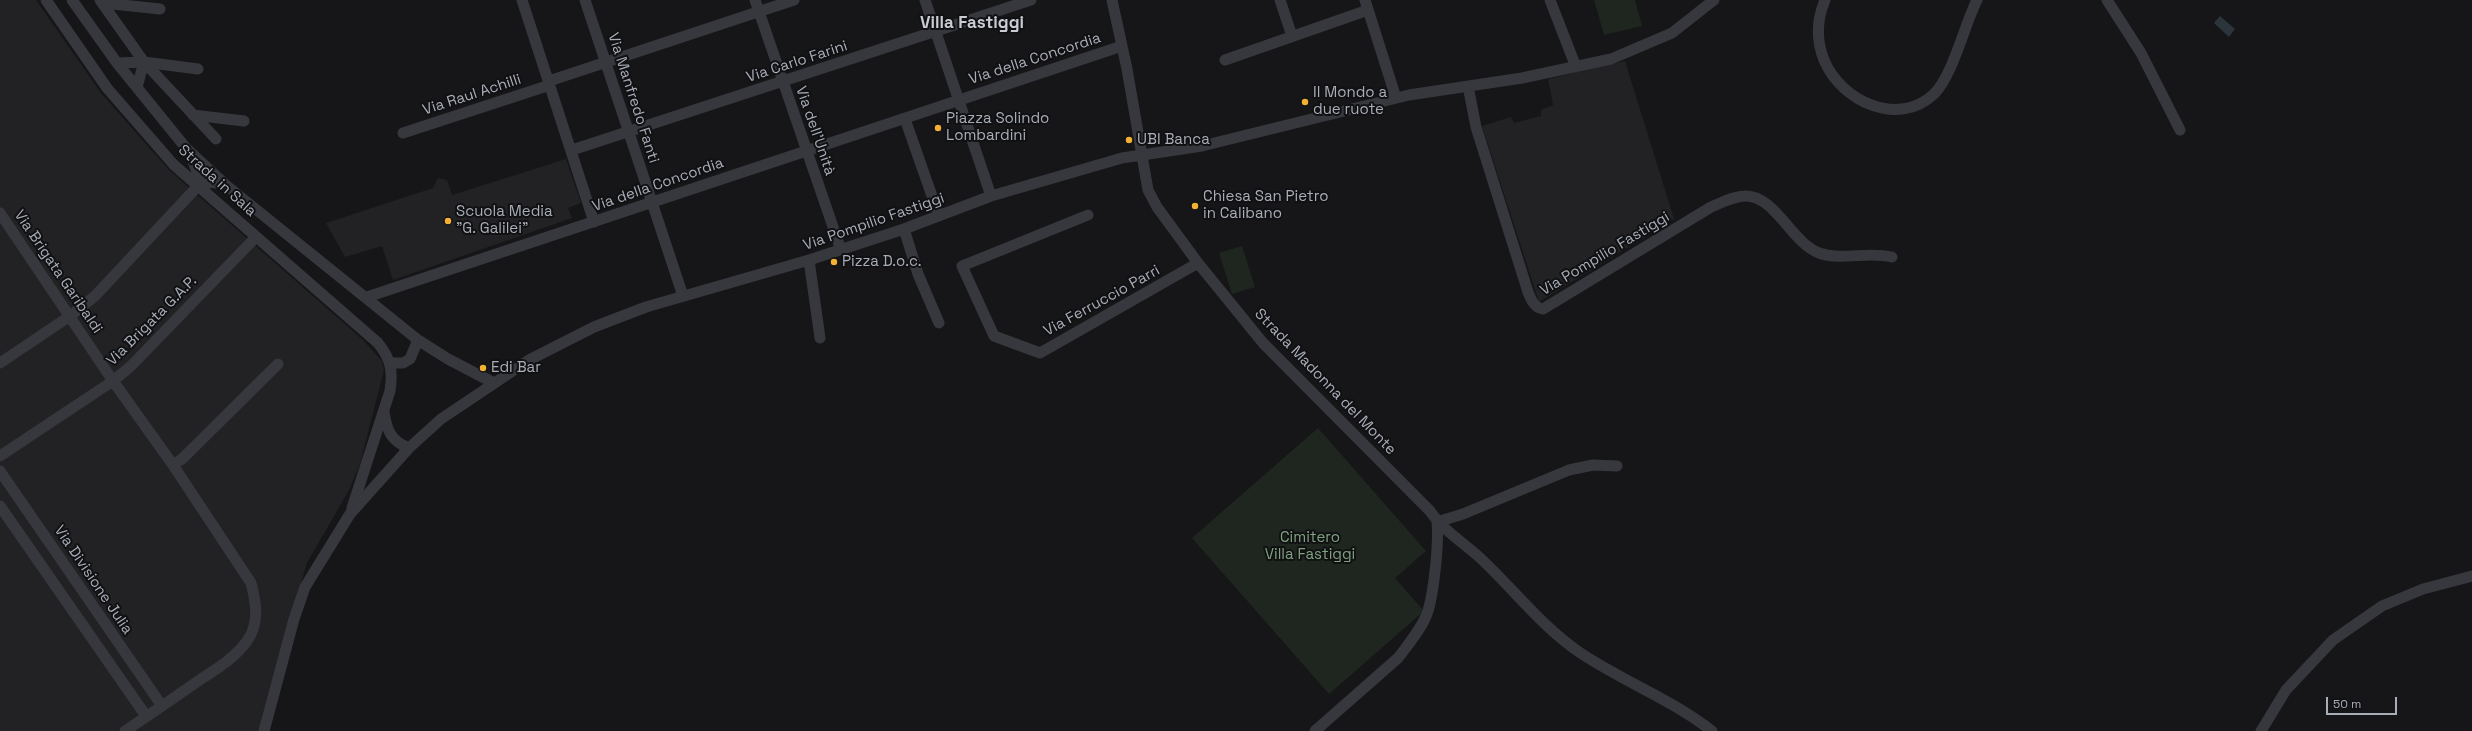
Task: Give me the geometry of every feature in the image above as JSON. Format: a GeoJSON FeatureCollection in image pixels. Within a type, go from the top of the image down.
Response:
{"type":"FeatureCollection","features":[{"type":"Feature","properties":{"kind":"street","name":"Strada in Sala"},"geometry":{"type":"LineString","coordinates":[[46,0],[107,88],[174,165],[197,187],[378,343],[390,363],[392,377],[384,411],[350,514]]}},
{"type":"Feature","properties":{"kind":"street","name":"Strada in Sala"},"geometry":{"type":"LineString","coordinates":[[72,0],[117,63],[186,148],[227,186],[367,297],[418,340],[448,359],[494,383]]}},
{"type":"Feature","properties":{"kind":"street"},"geometry":{"type":"LineString","coordinates":[[522,0],[572,150],[594,222]]}},
{"type":"Feature","properties":{"kind":"street","name":"Via Manfredo Fanti"},"geometry":{"type":"LineString","coordinates":[[585,0],[683,296]]}},
{"type":"Feature","properties":{"kind":"street","name":"Via dell'Unità"},"geometry":{"type":"LineString","coordinates":[[755,0],[841,250]]}},
{"type":"Feature","properties":{"kind":"street","name":"Via Raul Achilli"},"geometry":{"type":"LineString","coordinates":[[403,133],[550,83],[605,62],[794,0]]}},
{"type":"Feature","properties":{"kind":"street"},"geometry":{"type":"LineString","coordinates":[[925,0],[958,101]]}},
{"type":"Feature","properties":{"kind":"street","name":"Via Carlo Farini"},"geometry":{"type":"LineString","coordinates":[[572,150],[1031,0]]}},
{"type":"Feature","properties":{"kind":"street","name":"Strada Madonna del Monte"},"geometry":{"type":"LineString","coordinates":[[1112,0],[1122,46],[1148,190],[1157,207],[1198,264],[1263,343],[1430,510],[1437,522],[1478,556],[1556,633],[1579,652],[1693,717],[1712,731]]}},
{"type":"Feature","properties":{"kind":"street"},"geometry":{"type":"LineString","coordinates":[[1280,0],[1292,36]]}},
{"type":"Feature","properties":{"kind":"street"},"geometry":{"type":"LineString","coordinates":[[1550,0],[1576,67]]}},
{"type":"Feature","properties":{"kind":"street","name":"Via Pompilio Fastiggi"},"geometry":{"type":"LineString","coordinates":[[350,514],[409,448],[441,419],[529,360],[594,327],[683,296],[841,250],[904,229],[991,196],[1122,158],[1202,146],[1396,98],[1522,78],[1611,59],[1672,33],[1714,0]]}},
{"type":"Feature","properties":{"kind":"street"},"geometry":{"type":"LineString","coordinates":[[1825,0],[1818,32],[1824,61],[1831,72],[1852,95],[1869,105],[1886,109],[1901,110],[1919,105],[1938,88],[1946,76],[1967,20],[1977,0]]}},
{"type":"Feature","properties":{"kind":"street"},"geometry":{"type":"LineString","coordinates":[[2107,0],[2141,53],[2180,130]]}},
{"type":"Feature","properties":{"kind":"street","name":"Strada in Sala"},"geometry":{"type":"LineString","coordinates":[[102,2],[160,9]]}},
{"type":"Feature","properties":{"kind":"street","name":"Strada in Sala"},"geometry":{"type":"LineString","coordinates":[[102,2],[144,62],[216,139]]}},
{"type":"Feature","properties":{"kind":"street"},"geometry":{"type":"LineString","coordinates":[[1225,60],[1292,36],[1366,5],[1396,98]]}},
{"type":"Feature","properties":{"kind":"street","name":"Via della Concordia"},"geometry":{"type":"LineString","coordinates":[[367,297],[1122,46]]}},
{"type":"Feature","properties":{"kind":"street"},"geometry":{"type":"LineString","coordinates":[[137,87],[144,62]]}},
{"type":"Feature","properties":{"kind":"street"},"geometry":{"type":"LineString","coordinates":[[117,63],[144,62],[198,69]]}},
{"type":"Feature","properties":{"kind":"street","name":"Via Pompilio Fastiggi"},"geometry":{"type":"LineString","coordinates":[[1468,86],[1476,127],[1526,284],[1532,301],[1539,308],[1543,309],[1712,207],[1734,198],[1747,196],[1759,199],[1769,206],[1804,245],[1820,253],[1842,256],[1881,254],[1892,257]]}},
{"type":"Feature","properties":{"kind":"street","name":"Via della Concordia"},"geometry":{"type":"LineString","coordinates":[[958,101],[991,196]]}},
{"type":"Feature","properties":{"kind":"street"},"geometry":{"type":"LineString","coordinates":[[193,115],[244,121]]}},
{"type":"Feature","properties":{"kind":"street"},"geometry":{"type":"LineString","coordinates":[[905,119],[939,216]]}},
{"type":"Feature","properties":{"kind":"street"},"geometry":{"type":"LineString","coordinates":[[186,148],[196,166],[199,177],[197,187]]}},
{"type":"Feature","properties":{"kind":"street"},"geometry":{"type":"LineString","coordinates":[[0,363],[70,316],[95,296],[197,187],[212,182],[227,186]]}},
{"type":"Feature","properties":{"kind":"street","name":"Via Brigata Garibaldi"},"geometry":{"type":"LineString","coordinates":[[0,213],[113,381],[174,465],[251,583],[256,604],[254,626],[248,640],[224,664],[125,731]]}},
{"type":"Feature","properties":{"kind":"street","name":"Via Ferruccio Parri"},"geometry":{"type":"LineString","coordinates":[[1088,214],[962,266],[994,336],[1040,353],[1198,264]]}},
{"type":"Feature","properties":{"kind":"street"},"geometry":{"type":"LineString","coordinates":[[904,229],[918,274],[939,323]]}},
{"type":"Feature","properties":{"kind":"street","name":"Via Brigata G.A.P."},"geometry":{"type":"LineString","coordinates":[[0,456],[113,381],[131,366],[256,237]]}},
{"type":"Feature","properties":{"kind":"street"},"geometry":{"type":"LineString","coordinates":[[809,260],[820,338]]}},
{"type":"Feature","properties":{"kind":"street"},"geometry":{"type":"LineString","coordinates":[[390,363],[403,363],[410,359],[418,340]]}},
{"type":"Feature","properties":{"kind":"street"},"geometry":{"type":"LineString","coordinates":[[174,465],[182,459],[278,364]]}},
{"type":"Feature","properties":{"kind":"street","name":"Strada in Sala"},"geometry":{"type":"LineString","coordinates":[[384,411],[386,426],[392,438],[409,448]]}},
{"type":"Feature","properties":{"kind":"street"},"geometry":{"type":"LineString","coordinates":[[1315,731],[1398,658],[1408,646],[1428,612],[1438,536],[1437,522],[1463,514],[1569,470],[1593,465],[1617,466]]}},
{"type":"Feature","properties":{"kind":"street","name":"Via Divisione Julia"},"geometry":{"type":"LineString","coordinates":[[0,471],[162,706]]}},
{"type":"Feature","properties":{"kind":"street"},"geometry":{"type":"LineString","coordinates":[[0,506],[146,716]]}},
{"type":"Feature","properties":{"kind":"street"},"geometry":{"type":"LineString","coordinates":[[264,731],[294,619],[305,587],[350,514]]}},
{"type":"Feature","properties":{"kind":"street"},"geometry":{"type":"LineString","coordinates":[[2261,731],[2286,690],[2333,640],[2382,606],[2423,589],[2472,576]]}},
{"type":"Feature","properties":{"kind":"shaded area"},"geometry":{"type":"Polygon","coordinates":[[[0,0],[36,0],[101,93],[169,170],[362,339],[382,361],[384,370],[360,464],[349,490],[307,563],[289,623],[261,731],[0,731],[0,0]]]}},
{"type":"Feature","properties":{"kind":"shaded area"},"geometry":{"type":"Polygon","coordinates":[[[2220,16],[2235,29],[2229,37],[2214,23],[2220,16]]]}},
{"type":"Feature","properties":{"kind":"shaded area"},"geometry":{"type":"Polygon","coordinates":[[[1625,61],[1674,219],[1539,302],[1482,126],[1511,117],[1514,123],[1541,116],[1541,110],[1553,105],[1548,79],[1625,61]]]}},
{"type":"Feature","properties":{"kind":"shaded area","name":"Scuola Media \"G. Galilei\""},"geometry":{"type":"Polygon","coordinates":[[[566,159],[581,203],[568,208],[572,218],[393,280],[382,246],[345,257],[326,223],[433,188],[438,178],[447,180],[452,195],[566,159]]]}},
{"type":"Feature","properties":{"kind":"green space"},"geometry":{"type":"Polygon","coordinates":[[[1594,0],[1635,0],[1642,26],[1604,35],[1594,0]]]}},
{"type":"Feature","properties":{"kind":"green space"},"geometry":{"type":"Polygon","coordinates":[[[1242,246],[1255,287],[1232,294],[1219,253],[1242,246]]]}},
{"type":"Feature","properties":{"kind":"green space","name":"Cimitero Villa Fastiggi"},"geometry":{"type":"Polygon","coordinates":[[[1318,428],[1426,551],[1395,578],[1424,611],[1329,694],[1192,538],[1318,428]]]}},
{"type":"Feature","properties":{"kind":"place","name":"Il Mondo a due ruote"},"geometry":{"type":"Point","coordinates":[1305,102]}},
{"type":"Feature","properties":{"kind":"place","name":"Piazza Solindo Lombardini"},"geometry":{"type":"Point","coordinates":[938,128]}},
{"type":"Feature","properties":{"kind":"place","name":"UBI Banca"},"geometry":{"type":"Point","coordinates":[1129,140]}},
{"type":"Feature","properties":{"kind":"place","name":"Chiesa San Pietro in Calibano"},"geometry":{"type":"Point","coordinates":[1195,206]}},
{"type":"Feature","properties":{"kind":"place","name":"Scuola Media \"G. Galilei\""},"geometry":{"type":"Point","coordinates":[448,221]}},
{"type":"Feature","properties":{"kind":"place","name":"Pizza D.o.c."},"geometry":{"type":"Point","coordinates":[834,262]}},
{"type":"Feature","properties":{"kind":"place","name":"Edi Bar"},"geometry":{"type":"Point","coordinates":[483,368]}},
{"type":"Feature","properties":{"kind":"district","name":"Villa Fastiggi"},"geometry":{"type":"Point","coordinates":[972,23]}}]}
